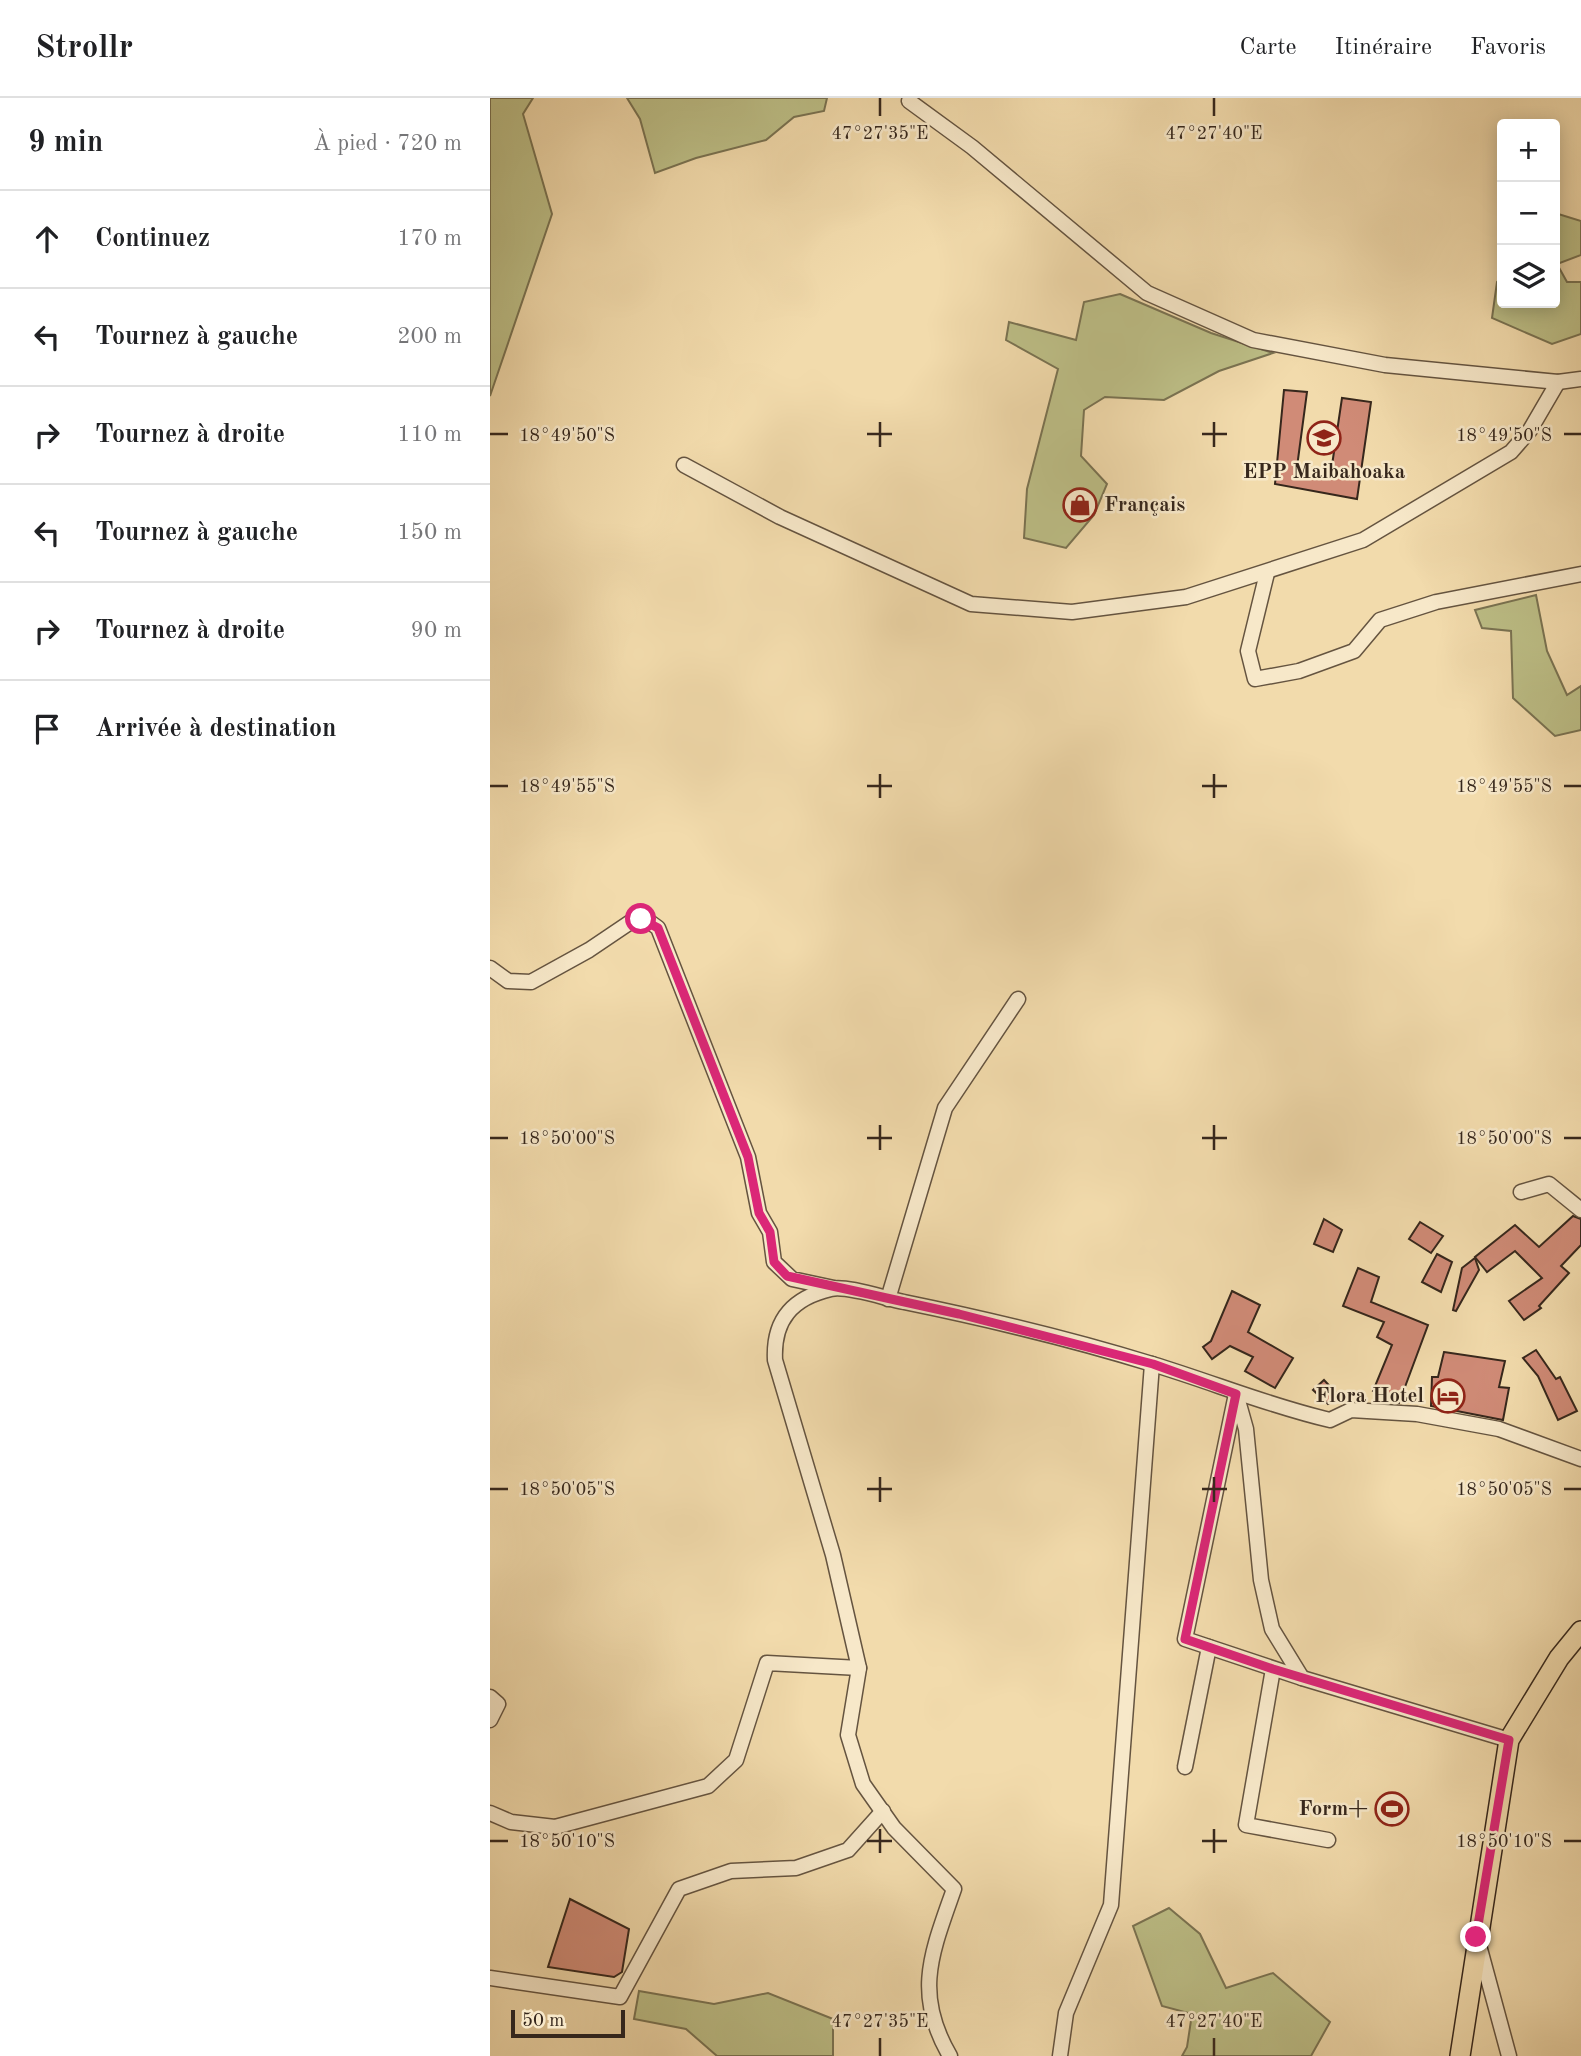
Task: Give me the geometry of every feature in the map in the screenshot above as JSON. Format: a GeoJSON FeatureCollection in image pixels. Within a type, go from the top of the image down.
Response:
{"type":"FeatureCollection","features":[{"type":"Feature","properties":{"kind":"main road"},"geometry":{"type":"LineString","coordinates":[[1460,2056],[1476,1937],[1509,1740],[1559,1658],[1581,1631]]}},
{"type":"Feature","properties":{"kind":"street"},"geometry":{"type":"LineString","coordinates":[[909,101],[972,147],[1147,293],[1254,340],[1385,365],[1558,382],[1581,379]]}},
{"type":"Feature","properties":{"kind":"street"},"geometry":{"type":"LineString","coordinates":[[684,465],[780,517],[971,604],[1072,612],[1185,597],[1268,573],[1363,540],[1487,470],[1511,453],[1530,430],[1558,382]]}},
{"type":"Feature","properties":{"kind":"street"},"geometry":{"type":"LineString","coordinates":[[1268,573],[1248,651],[1255,679],[1299,671],[1354,651],[1380,620],[1436,602],[1581,573]]}},
{"type":"Feature","properties":{"kind":"street"},"geometry":{"type":"LineString","coordinates":[[490,968],[508,981],[531,982],[589,950],[632,921],[647,920],[658,928],[748,1157],[759,1213],[770,1232],[774,1262],[792,1279],[959,1314],[1153,1364],[1236,1394],[1330,1420],[1351,1410],[1417,1414],[1488,1427],[1581,1459]]}},
{"type":"Feature","properties":{"kind":"street"},"geometry":{"type":"LineString","coordinates":[[888,1299],[945,1108],[1018,999]]}},
{"type":"Feature","properties":{"kind":"street"},"geometry":{"type":"LineString","coordinates":[[1521,1192],[1549,1184],[1581,1210]]}},
{"type":"Feature","properties":{"kind":"street"},"geometry":{"type":"LineString","coordinates":[[834,1288],[806,1298],[786,1315],[774,1341],[775,1360],[833,1555],[859,1668],[848,1735],[863,1784],[894,1828],[954,1889],[930,1956],[928,2003],[950,2056]]}},
{"type":"Feature","properties":{"kind":"street"},"geometry":{"type":"LineString","coordinates":[[1060,2056],[1066,2013],[1111,1905],[1153,1364]]}},
{"type":"Feature","properties":{"kind":"street"},"geometry":{"type":"LineString","coordinates":[[1236,1394],[1185,1639],[1273,1669],[1509,1740]]}},
{"type":"Feature","properties":{"kind":"street"},"geometry":{"type":"LineString","coordinates":[[1236,1394],[1245,1429],[1261,1580],[1272,1629],[1302,1678]]}},
{"type":"Feature","properties":{"kind":"street"},"geometry":{"type":"LineString","coordinates":[[1185,1768],[1209,1647]]}},
{"type":"Feature","properties":{"kind":"street"},"geometry":{"type":"LineString","coordinates":[[490,1813],[511,1822],[555,1827],[708,1786],[736,1760],[767,1663],[859,1668]]}},
{"type":"Feature","properties":{"kind":"street"},"geometry":{"type":"LineString","coordinates":[[1273,1669],[1246,1825],[1328,1840]]}},
{"type":"Feature","properties":{"kind":"street"},"geometry":{"type":"LineString","coordinates":[[490,1697],[498,1704],[490,1720]]}},
{"type":"Feature","properties":{"kind":"street"},"geometry":{"type":"LineString","coordinates":[[490,1978],[620,1997],[679,1889],[731,1871],[796,1868],[848,1850],[883,1811]]}},
{"type":"Feature","properties":{"kind":"street"},"geometry":{"type":"LineString","coordinates":[[1476,1937],[1509,2056]]}},
{"type":"Feature","properties":{"kind":"street"},"geometry":{"type":"LineString","coordinates":[[936,2056],[941,2035]]}},
{"type":"Feature","properties":{"kind":"green space"},"geometry":{"type":"Polygon","coordinates":[[[490,98],[533,98],[523,114],[552,214],[490,396],[490,98]]]}},
{"type":"Feature","properties":{"kind":"green space"},"geometry":{"type":"Polygon","coordinates":[[[627,98],[827,98],[824,111],[794,117],[766,140],[696,158],[655,173],[640,119],[627,98]]]}},
{"type":"Feature","properties":{"kind":"green space"},"geometry":{"type":"Polygon","coordinates":[[[1560,215],[1581,221],[1581,255],[1560,263],[1560,215]]]}},
{"type":"Feature","properties":{"kind":"green space"},"geometry":{"type":"Polygon","coordinates":[[[1560,269],[1567,282],[1581,282],[1581,334],[1552,344],[1492,318],[1497,282],[1497,308],[1560,308],[1560,269]]]}},
{"type":"Feature","properties":{"kind":"green space"},"geometry":{"type":"Polygon","coordinates":[[[1120,294],[1211,333],[1273,353],[1219,371],[1164,400],[1105,397],[1084,410],[1081,456],[1107,484],[1094,515],[1066,548],[1024,538],[1027,489],[1058,369],[1006,340],[1009,322],[1076,340],[1084,302],[1120,294]]]}},
{"type":"Feature","properties":{"kind":"green space"},"geometry":{"type":"Polygon","coordinates":[[[1536,595],[1547,651],[1567,695],[1581,686],[1581,730],[1555,736],[1513,698],[1511,631],[1482,628],[1475,610],[1536,595]]]}},
{"type":"Feature","properties":{"kind":"green space"},"geometry":{"type":"Polygon","coordinates":[[[1169,1908],[1200,1934],[1226,1988],[1273,1973],[1330,2022],[1311,2056],[1182,2056],[1187,2047],[1192,2014],[1162,2006],[1133,1926],[1169,1908]]]}},
{"type":"Feature","properties":{"kind":"green space"},"geometry":{"type":"Polygon","coordinates":[[[639,1991],[714,2004],[768,1993],[833,2019],[833,2056],[717,2056],[686,2029],[634,2019],[639,1991]]]}},
{"type":"Feature","properties":{"kind":"building"},"geometry":{"type":"Polygon","coordinates":[[[1284,390],[1307,392],[1297,467],[1331,472],[1342,398],[1371,402],[1357,499],[1275,484],[1284,390]]]}},
{"type":"Feature","properties":{"kind":"building"},"geometry":{"type":"Polygon","coordinates":[[[1573,1216],[1581,1219],[1581,1245],[1561,1266],[1569,1273],[1539,1306],[1541,1308],[1524,1320],[1509,1301],[1542,1278],[1515,1251],[1487,1272],[1475,1257],[1515,1225],[1539,1247],[1573,1216]]]}},
{"type":"Feature","properties":{"kind":"building"},"geometry":{"type":"Polygon","coordinates":[[[1324,1219],[1342,1230],[1333,1252],[1314,1244],[1324,1219]]]}},
{"type":"Feature","properties":{"kind":"building"},"geometry":{"type":"Polygon","coordinates":[[[1420,1222],[1443,1236],[1431,1253],[1409,1239],[1420,1222]]]}},
{"type":"Feature","properties":{"kind":"building"},"geometry":{"type":"Polygon","coordinates":[[[1437,1254],[1452,1262],[1441,1292],[1422,1282],[1437,1254]]]}},
{"type":"Feature","properties":{"kind":"building"},"geometry":{"type":"Polygon","coordinates":[[[1475,1258],[1479,1270],[1456,1311],[1453,1310],[1462,1268],[1475,1258]]]}},
{"type":"Feature","properties":{"kind":"building"},"geometry":{"type":"Polygon","coordinates":[[[1358,1268],[1379,1277],[1371,1302],[1428,1325],[1399,1403],[1373,1391],[1392,1345],[1377,1337],[1384,1322],[1343,1306],[1358,1268]]]}},
{"type":"Feature","properties":{"kind":"building"},"geometry":{"type":"Polygon","coordinates":[[[1232,1291],[1260,1305],[1248,1332],[1293,1358],[1275,1388],[1245,1371],[1253,1357],[1230,1346],[1212,1359],[1203,1347],[1211,1341],[1232,1291]]]}},
{"type":"Feature","properties":{"kind":"building"},"geometry":{"type":"Polygon","coordinates":[[[1536,1350],[1556,1379],[1560,1377],[1577,1411],[1558,1420],[1538,1376],[1523,1358],[1536,1350]]]}},
{"type":"Feature","properties":{"kind":"building"},"geometry":{"type":"Polygon","coordinates":[[[1444,1352],[1505,1361],[1499,1387],[1509,1388],[1503,1420],[1431,1406],[1432,1377],[1438,1377],[1444,1352]]]}},
{"type":"Feature","properties":{"kind":"building"},"geometry":{"type":"Polygon","coordinates":[[[1324,1380],[1340,1397],[1328,1404],[1313,1390],[1324,1380]]]}},
{"type":"Feature","properties":{"kind":"building"},"geometry":{"type":"Polygon","coordinates":[[[570,1899],[629,1929],[622,1972],[614,1977],[548,1967],[570,1899]]]}},
{"type":"Feature","properties":{"kind":"place","name":"EPP Maibahoaka"},"geometry":{"type":"Point","coordinates":[1324,438]}},
{"type":"Feature","properties":{"kind":"place","name":"Français"},"geometry":{"type":"Point","coordinates":[1080,505]}},
{"type":"Feature","properties":{"kind":"place","name":"Flora Hotel"},"geometry":{"type":"Point","coordinates":[1448,1396]}},
{"type":"Feature","properties":{"kind":"place","name":"Form+"},"geometry":{"type":"Point","coordinates":[1392,1809]}},
{"type":"Feature","properties":{"kind":"route"},"geometry":{"type":"LineString","coordinates":[[641,919],[658,928],[692,1010],[706,1056],[748,1157],[759,1213],[767,1223],[774,1262],[778,1269],[792,1279],[959,1314],[1153,1364],[1236,1394],[1185,1639],[1273,1669],[1509,1740],[1476,1937]]}}]}
